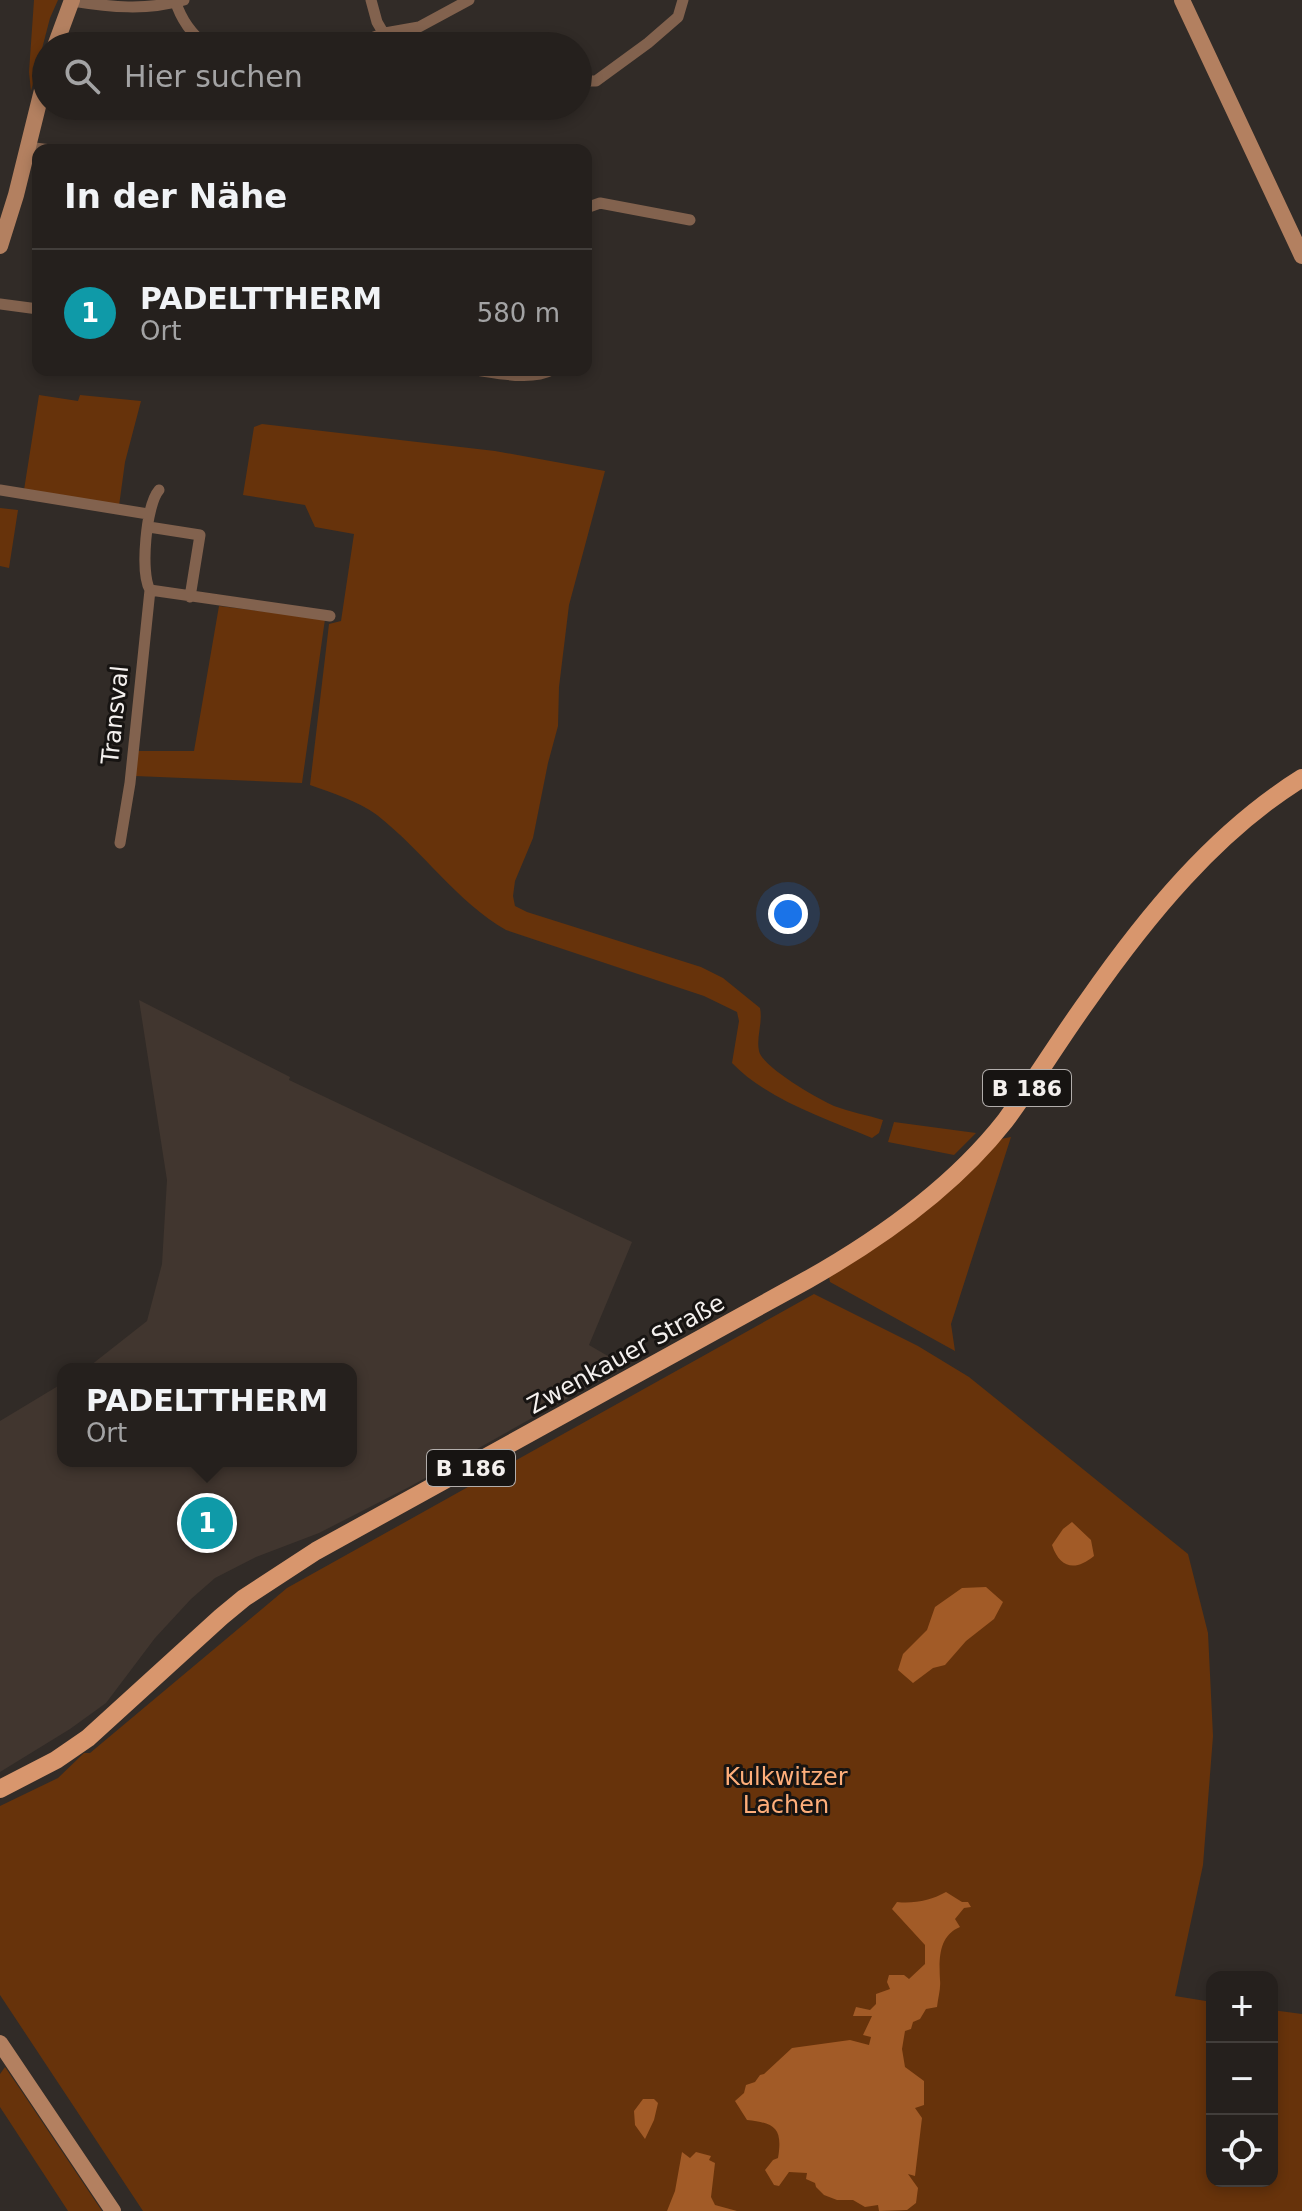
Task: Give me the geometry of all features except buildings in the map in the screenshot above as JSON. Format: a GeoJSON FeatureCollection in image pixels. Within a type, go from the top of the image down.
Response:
{"type":"FeatureCollection","features":[{"type":"Feature","properties":{"kind":"main road","name":"Zwenkauer Straße"},"geometry":{"type":"LineString","coordinates":[[0,1789],[56,1760],[88,1738],[221,1617],[303,1559],[807,1280],[909,1214],[1004,1121],[1089,998],[1193,870],[1247,817],[1302,778]]}},
{"type":"Feature","properties":{"kind":"street"},"geometry":{"type":"LineString","coordinates":[[60,32],[72,0],[128,8],[158,7],[178,1],[183,22],[192,32]]}},
{"type":"Feature","properties":{"kind":"street"},"geometry":{"type":"LineString","coordinates":[[371,0],[377,22],[384,32]]}},
{"type":"Feature","properties":{"kind":"street"},"geometry":{"type":"LineString","coordinates":[[391,32],[419,27],[469,0]]}},
{"type":"Feature","properties":{"kind":"street"},"geometry":{"type":"LineString","coordinates":[[592,81],[648,43],[678,17],[683,0]]}},
{"type":"Feature","properties":{"kind":"street"},"geometry":{"type":"LineString","coordinates":[[1182,0],[1302,256]]}},
{"type":"Feature","properties":{"kind":"street"},"geometry":{"type":"LineString","coordinates":[[0,246],[34,120]]}},
{"type":"Feature","properties":{"kind":"street"},"geometry":{"type":"LineString","coordinates":[[27,147],[32,148]]}},
{"type":"Feature","properties":{"kind":"street"},"geometry":{"type":"LineString","coordinates":[[592,206],[600,203],[690,220]]}},
{"type":"Feature","properties":{"kind":"street"},"geometry":{"type":"LineString","coordinates":[[0,304],[32,308]]}},
{"type":"Feature","properties":{"kind":"street"},"geometry":{"type":"LineString","coordinates":[[0,490],[148,514]]}},
{"type":"Feature","properties":{"kind":"street","name":"Transval"},"geometry":{"type":"LineString","coordinates":[[120,843],[130,783],[150,590],[144,575],[148,514],[153,497],[159,490]]}},
{"type":"Feature","properties":{"kind":"street"},"geometry":{"type":"LineString","coordinates":[[149,527],[200,535],[190,597]]}},
{"type":"Feature","properties":{"kind":"street"},"geometry":{"type":"LineString","coordinates":[[150,590],[330,616]]}},
{"type":"Feature","properties":{"kind":"street"},"geometry":{"type":"LineString","coordinates":[[0,2043],[113,2211]]}},
{"type":"Feature","properties":{"kind":"shaded area"},"geometry":{"type":"Polygon","coordinates":[[[139,1000],[290,1077],[289,1080],[632,1242],[589,1345],[625,1366],[411,1486],[319,1533],[256,1557],[215,1578],[155,1638],[106,1703],[0,1772],[0,1421],[57,1387],[57,1467],[357,1467],[357,1363],[94,1363],[147,1321],[162,1264],[167,1180],[139,1000]]]}},
{"type":"Feature","properties":{"kind":"shaded area"},"geometry":{"type":"Polygon","coordinates":[[[1072,1522],[1091,1540],[1094,1556],[1081,1564],[1069,1565],[1059,1559],[1052,1545],[1072,1522]]]}},
{"type":"Feature","properties":{"kind":"shaded area"},"geometry":{"type":"Polygon","coordinates":[[[986,1587],[1003,1602],[994,1619],[966,1641],[945,1665],[933,1668],[913,1683],[898,1670],[903,1654],[927,1630],[935,1607],[962,1588],[986,1587]]]}},
{"type":"Feature","properties":{"kind":"shaded area"},"geometry":{"type":"Polygon","coordinates":[[[946,1892],[962,1902],[968,1902],[971,1907],[964,1908],[955,1919],[960,1927],[947,1936],[941,1949],[937,2007],[926,2009],[920,2019],[913,2022],[911,2029],[905,2031],[902,2049],[905,2067],[924,2081],[924,2105],[915,2108],[922,2118],[915,2176],[908,2174],[918,2188],[916,2203],[907,2210],[879,2211],[878,2205],[865,2207],[853,2200],[837,2200],[824,2195],[815,2183],[806,2179],[807,2173],[789,2172],[779,2186],[774,2185],[765,2170],[778,2158],[778,2134],[770,2125],[747,2120],[735,2101],[744,2093],[746,2085],[755,2082],[792,2048],[850,2040],[869,2045],[871,2037],[863,2035],[872,2016],[853,2016],[856,2007],[870,2010],[876,2004],[876,1994],[890,1989],[887,1982],[889,1975],[904,1975],[909,1979],[925,1964],[925,1945],[892,1909],[897,1902],[923,1901],[946,1892]]]}},
{"type":"Feature","properties":{"kind":"shaded area"},"geometry":{"type":"Polygon","coordinates":[[[643,2099],[654,2099],[658,2103],[645,2139],[635,2125],[634,2111],[643,2099]]]}},
{"type":"Feature","properties":{"kind":"shaded area"},"geometry":{"type":"Polygon","coordinates":[[[682,2152],[690,2158],[696,2152],[711,2156],[709,2160],[715,2163],[711,2197],[715,2205],[737,2211],[667,2211],[675,2191],[682,2152]]]}},
{"type":"Feature","properties":{"kind":"green space"},"geometry":{"type":"Polygon","coordinates":[[[34,0],[58,0],[46,32],[32,32],[31,91],[29,72],[34,0]]]}},
{"type":"Feature","properties":{"kind":"green space"},"geometry":{"type":"Polygon","coordinates":[[[39,395],[78,401],[80,395],[141,401],[125,462],[119,506],[24,490],[39,395]]]}},
{"type":"Feature","properties":{"kind":"green space"},"geometry":{"type":"Polygon","coordinates":[[[262,424],[495,451],[605,471],[569,605],[559,687],[558,726],[533,838],[515,881],[515,906],[701,967],[723,978],[760,1008],[758,1040],[762,1058],[804,1090],[834,1106],[883,1120],[879,1133],[872,1138],[816,1115],[779,1098],[746,1076],[732,1063],[739,1021],[737,1012],[704,996],[506,930],[456,891],[377,815],[353,801],[310,785],[329,624],[341,621],[354,534],[315,527],[305,505],[243,495],[254,427],[262,424]]]}},
{"type":"Feature","properties":{"kind":"green space"},"geometry":{"type":"Polygon","coordinates":[[[0,508],[18,510],[9,568],[0,566],[0,508]]]}},
{"type":"Feature","properties":{"kind":"green space"},"geometry":{"type":"Polygon","coordinates":[[[219,606],[325,619],[302,783],[135,776],[138,751],[194,751],[219,606]]]}},
{"type":"Feature","properties":{"kind":"green space"},"geometry":{"type":"Polygon","coordinates":[[[894,1122],[976,1133],[954,1155],[888,1142],[894,1122]]]}},
{"type":"Feature","properties":{"kind":"green space"},"geometry":{"type":"Polygon","coordinates":[[[1011,1137],[951,1324],[955,1351],[830,1282],[829,1277],[995,1140],[1011,1137]]]}},
{"type":"Feature","properties":{"kind":"green space","name":"Kulkwitzer Lachen"},"geometry":{"type":"Polygon","coordinates":[[[814,1294],[918,1346],[969,1377],[1188,1554],[1208,1633],[1213,1736],[1203,1865],[1175,1996],[1206,2001],[1206,2187],[1278,2187],[1278,2011],[1302,2014],[1302,2211],[143,2211],[0,1995],[0,1806],[58,1778],[84,1753],[90,1753],[287,1588],[814,1294]]]}},
{"type":"Feature","properties":{"kind":"green space"},"geometry":{"type":"Polygon","coordinates":[[[5,2067],[102,2211],[68,2211],[0,2107],[0,2074],[5,2067]]]}},
{"type":"Feature","properties":{"kind":"place","name":"PADELTTHERM"},"geometry":{"type":"Point","coordinates":[207,1523]}}]}
